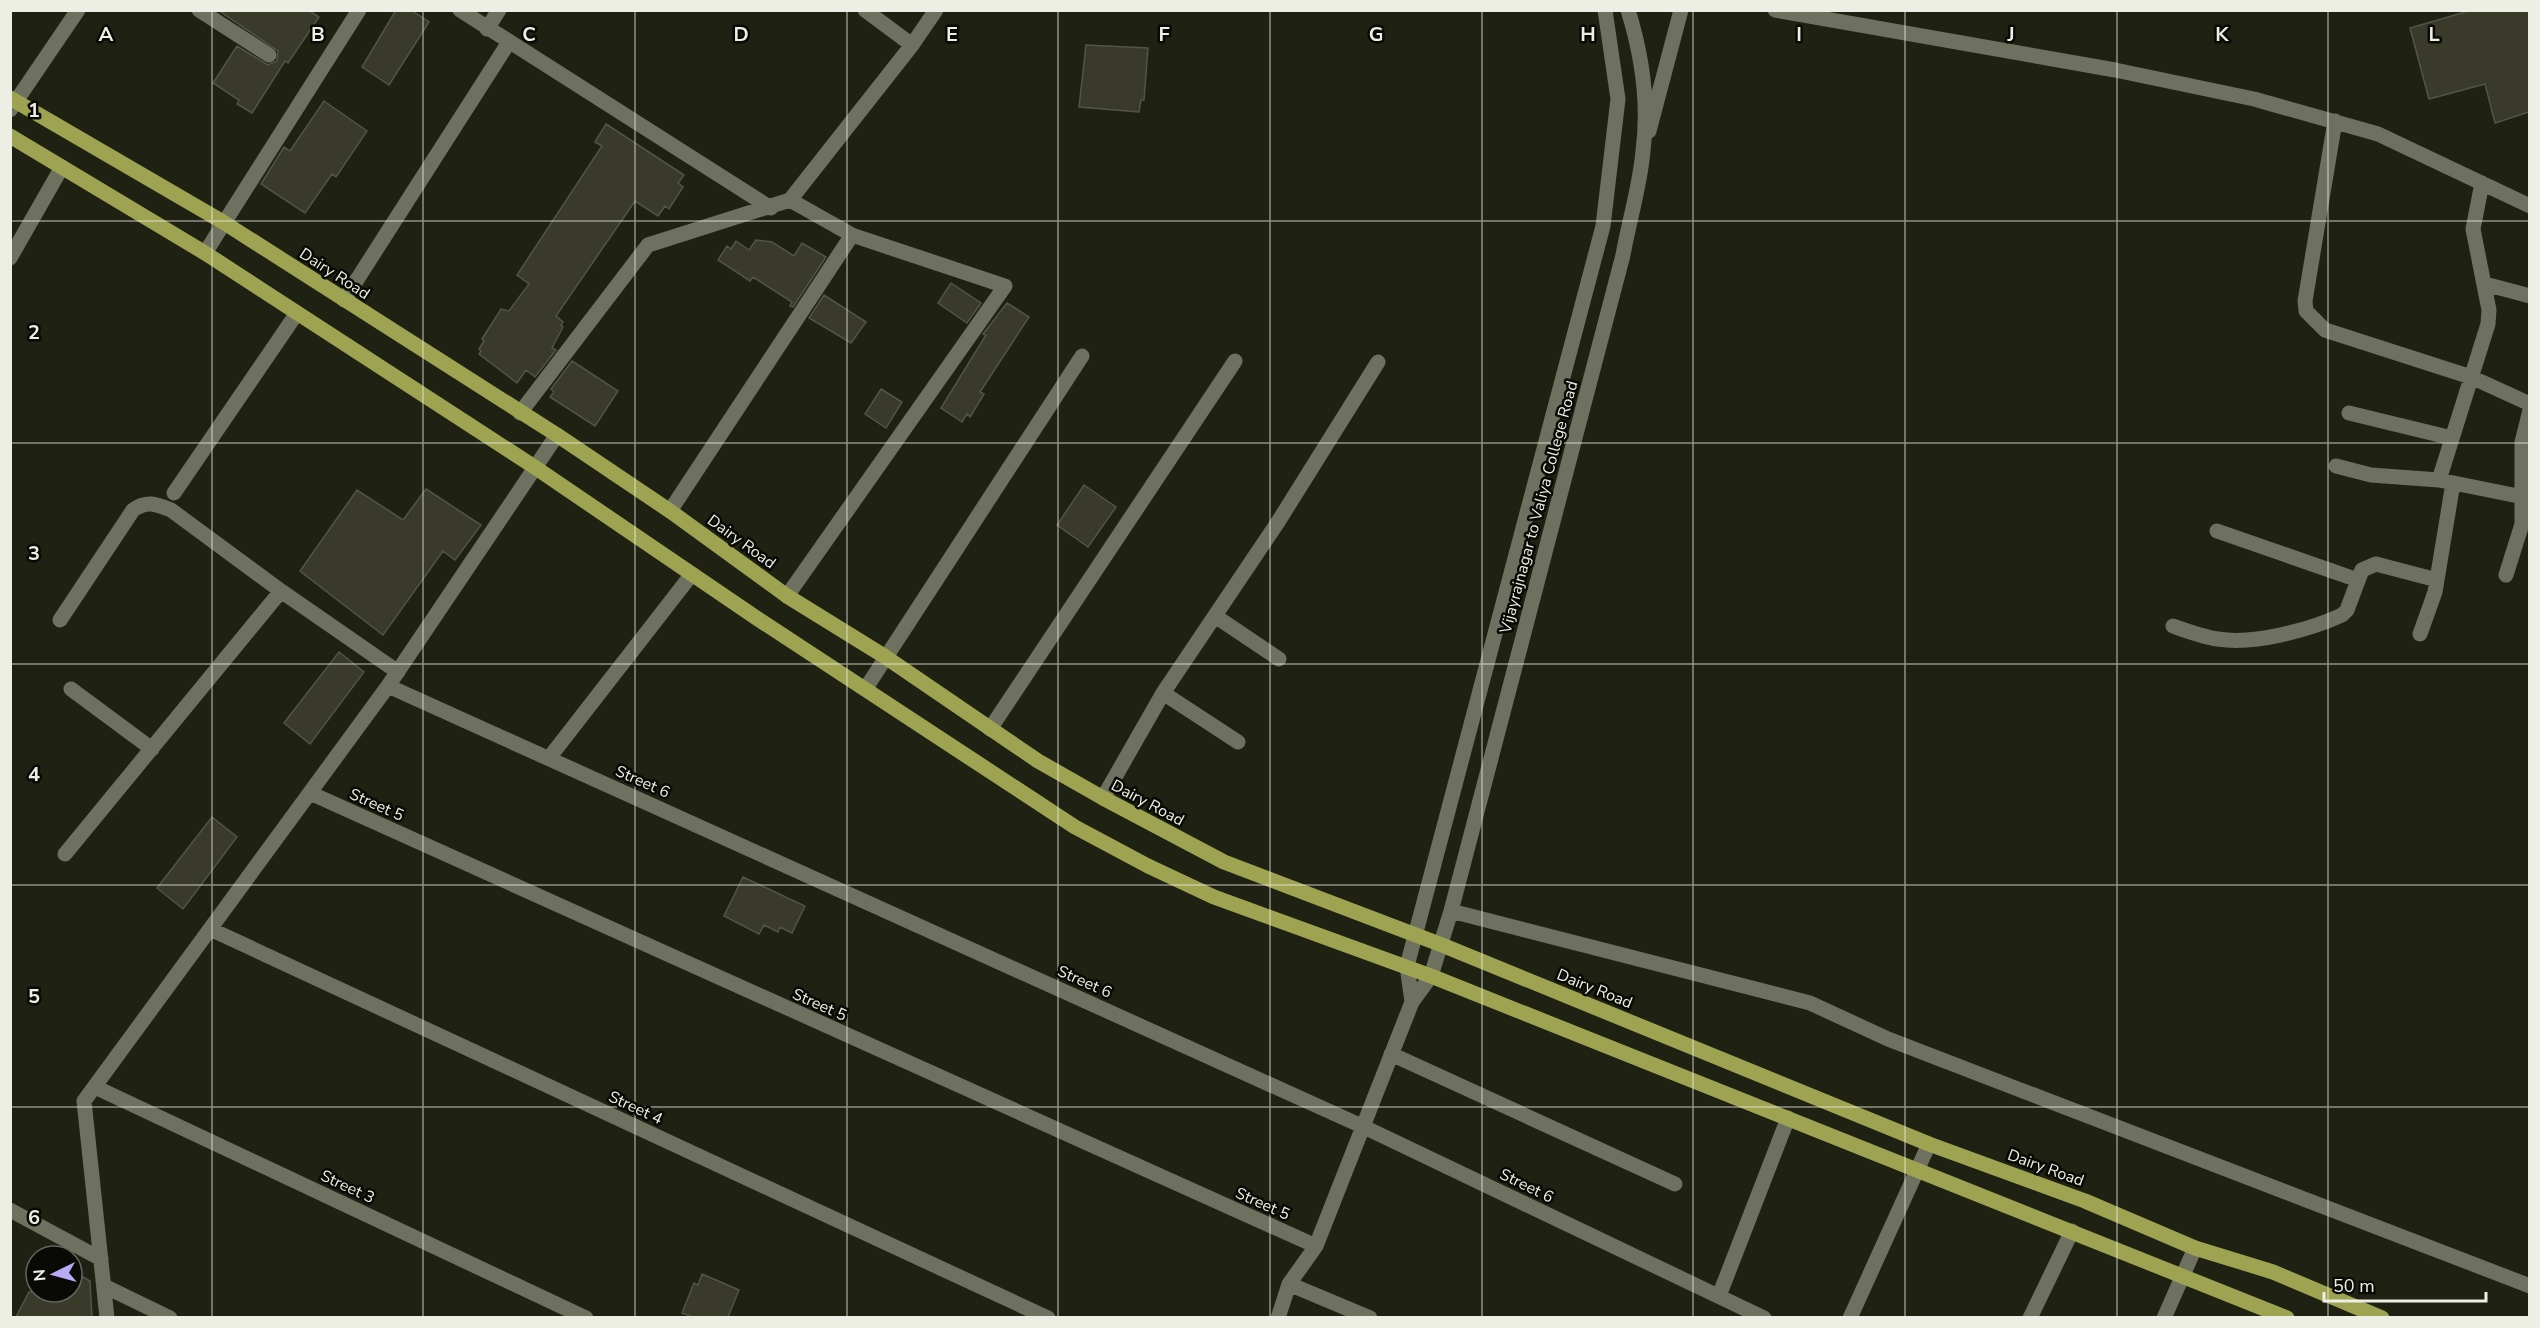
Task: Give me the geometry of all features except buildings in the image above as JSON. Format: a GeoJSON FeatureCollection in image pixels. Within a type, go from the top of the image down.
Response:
{"type":"FeatureCollection","features":[{"type":"Feature","properties":{"kind":"main road","name":"Dairy Road"},"geometry":{"type":"LineString","coordinates":[[12,103],[223,222],[557,435],[670,511],[787,596],[885,656],[990,729],[1103,798],[1224,862],[1417,935],[1929,1144],[2085,1201],[2195,1248],[2273,1272],[2382,1317]]}},
{"type":"Feature","properties":{"kind":"main road"},"geometry":{"type":"LineString","coordinates":[[10,136],[206,253],[536,468],[692,574],[1075,826],[1148,866],[1214,897],[1407,966],[2287,1317]]}},
{"type":"Feature","properties":{"kind":"street"},"geometry":{"type":"LineString","coordinates":[[12,103],[78,10]]}},
{"type":"Feature","properties":{"kind":"street"},"geometry":{"type":"LineString","coordinates":[[199,10],[269,55]]}},
{"type":"Feature","properties":{"kind":"street"},"geometry":{"type":"LineString","coordinates":[[206,253],[223,222],[359,10]]}},
{"type":"Feature","properties":{"kind":"street"},"geometry":{"type":"LineString","coordinates":[[460,10],[771,208]]}},
{"type":"Feature","properties":{"kind":"street"},"geometry":{"type":"LineString","coordinates":[[488,29],[499,10]]}},
{"type":"Feature","properties":{"kind":"street"},"geometry":{"type":"LineString","coordinates":[[865,10],[912,45]]}},
{"type":"Feature","properties":{"kind":"street"},"geometry":{"type":"LineString","coordinates":[[520,413],[648,245],[771,208],[790,200],[912,45],[936,10]]}},
{"type":"Feature","properties":{"kind":"street","name":"Vijayrajnagar to Valiya College Road"},"geometry":{"type":"LineString","coordinates":[[1412,1002],[1407,966],[1603,226],[1618,99],[1605,10]]}},
{"type":"Feature","properties":{"kind":"street","name":"Vijayrajnagar to Valiya College Road"},"geometry":{"type":"LineString","coordinates":[[1278,1317],[1289,1284],[1316,1246],[1412,1002],[1431,976],[1452,912],[1623,255],[1644,151],[1644,93],[1639,47],[1628,10]]}},
{"type":"Feature","properties":{"kind":"street"},"geometry":{"type":"LineString","coordinates":[[1644,151],[1681,10]]}},
{"type":"Feature","properties":{"kind":"street"},"geometry":{"type":"LineString","coordinates":[[1775,10],[2115,70],[2254,99],[2378,135],[2529,206]]}},
{"type":"Feature","properties":{"kind":"street"},"geometry":{"type":"LineString","coordinates":[[344,300],[508,42]]}},
{"type":"Feature","properties":{"kind":"street"},"geometry":{"type":"LineString","coordinates":[[2335,121],[2306,311],[2325,330],[2470,377],[2529,404]]}},
{"type":"Feature","properties":{"kind":"street"},"geometry":{"type":"LineString","coordinates":[[10,258],[62,166]]}},
{"type":"Feature","properties":{"kind":"street"},"geometry":{"type":"LineString","coordinates":[[2420,634],[2437,580],[2452,438],[2488,324],[2489,310],[2485,284],[2473,229],[2482,183]]}},
{"type":"Feature","properties":{"kind":"street"},"geometry":{"type":"LineString","coordinates":[[787,596],[1005,286],[852,235],[790,200]]}},
{"type":"Feature","properties":{"kind":"street"},"geometry":{"type":"LineString","coordinates":[[670,511],[852,235]]}},
{"type":"Feature","properties":{"kind":"street"},"geometry":{"type":"LineString","coordinates":[[2485,284],[2529,296]]}},
{"type":"Feature","properties":{"kind":"street"},"geometry":{"type":"LineString","coordinates":[[174,492],[297,313]]}},
{"type":"Feature","properties":{"kind":"street"},"geometry":{"type":"LineString","coordinates":[[866,688],[1082,356]]}},
{"type":"Feature","properties":{"kind":"street"},"geometry":{"type":"LineString","coordinates":[[990,729],[1235,360]]}},
{"type":"Feature","properties":{"kind":"street"},"geometry":{"type":"LineString","coordinates":[[1103,798],[1163,693],[1278,522],[1378,362]]}},
{"type":"Feature","properties":{"kind":"street"},"geometry":{"type":"LineString","coordinates":[[2506,575],[2522,524],[2522,442],[2529,410]]}},
{"type":"Feature","properties":{"kind":"street"},"geometry":{"type":"LineString","coordinates":[[2349,413],[2452,438]]}},
{"type":"Feature","properties":{"kind":"street"},"geometry":{"type":"LineString","coordinates":[[107,1317],[84,1101],[398,672],[557,435]]}},
{"type":"Feature","properties":{"kind":"street"},"geometry":{"type":"LineString","coordinates":[[2336,466],[2371,475],[2446,481],[2523,497]]}},
{"type":"Feature","properties":{"kind":"street"},"geometry":{"type":"LineString","coordinates":[[60,620],[133,510],[142,504],[154,503],[171,510],[281,591],[398,672]]}},
{"type":"Feature","properties":{"kind":"street"},"geometry":{"type":"LineString","coordinates":[[2217,531],[2358,580]]}},
{"type":"Feature","properties":{"kind":"street"},"geometry":{"type":"LineString","coordinates":[[2173,626],[2218,639],[2234,640],[2291,632],[2342,615],[2347,610],[2362,570],[2376,564],[2437,580]]}},
{"type":"Feature","properties":{"kind":"street"},"geometry":{"type":"LineString","coordinates":[[549,758],[692,574]]}},
{"type":"Feature","properties":{"kind":"street"},"geometry":{"type":"LineString","coordinates":[[65,854],[281,591]]}},
{"type":"Feature","properties":{"kind":"street"},"geometry":{"type":"LineString","coordinates":[[1215,616],[1279,659]]}},
{"type":"Feature","properties":{"kind":"street","name":"Street 6"},"geometry":{"type":"LineString","coordinates":[[388,686],[1364,1126],[1764,1317]]}},
{"type":"Feature","properties":{"kind":"street"},"geometry":{"type":"LineString","coordinates":[[72,689],[152,749]]}},
{"type":"Feature","properties":{"kind":"street"},"geometry":{"type":"LineString","coordinates":[[1163,693],[1238,742]]}},
{"type":"Feature","properties":{"kind":"street","name":"Street 5"},"geometry":{"type":"LineString","coordinates":[[310,794],[1316,1246]]}},
{"type":"Feature","properties":{"kind":"street"},"geometry":{"type":"LineString","coordinates":[[1452,912],[1810,1003],[1888,1040],[2529,1286]]}},
{"type":"Feature","properties":{"kind":"street","name":"Street 4"},"geometry":{"type":"LineString","coordinates":[[210,929],[1048,1317]]}},
{"type":"Feature","properties":{"kind":"street"},"geometry":{"type":"LineString","coordinates":[[1391,1054],[1675,1185]]}},
{"type":"Feature","properties":{"kind":"street","name":"Street 3"},"geometry":{"type":"LineString","coordinates":[[95,1087],[586,1317]]}},
{"type":"Feature","properties":{"kind":"street"},"geometry":{"type":"LineString","coordinates":[[1719,1296],[1788,1118]]}},
{"type":"Feature","properties":{"kind":"street"},"geometry":{"type":"LineString","coordinates":[[1850,1317],[1929,1144]]}},
{"type":"Feature","properties":{"kind":"street"},"geometry":{"type":"LineString","coordinates":[[10,1210],[101,1259]]}},
{"type":"Feature","properties":{"kind":"street"},"geometry":{"type":"LineString","coordinates":[[2030,1317],[2072,1231]]}},
{"type":"Feature","properties":{"kind":"street"},"geometry":{"type":"LineString","coordinates":[[2164,1317],[2195,1248]]}},
{"type":"Feature","properties":{"kind":"street"},"geometry":{"type":"LineString","coordinates":[[1289,1284],[1370,1317]]}},
{"type":"Feature","properties":{"kind":"street"},"geometry":{"type":"LineString","coordinates":[[104,1287],[170,1317]]}}]}
